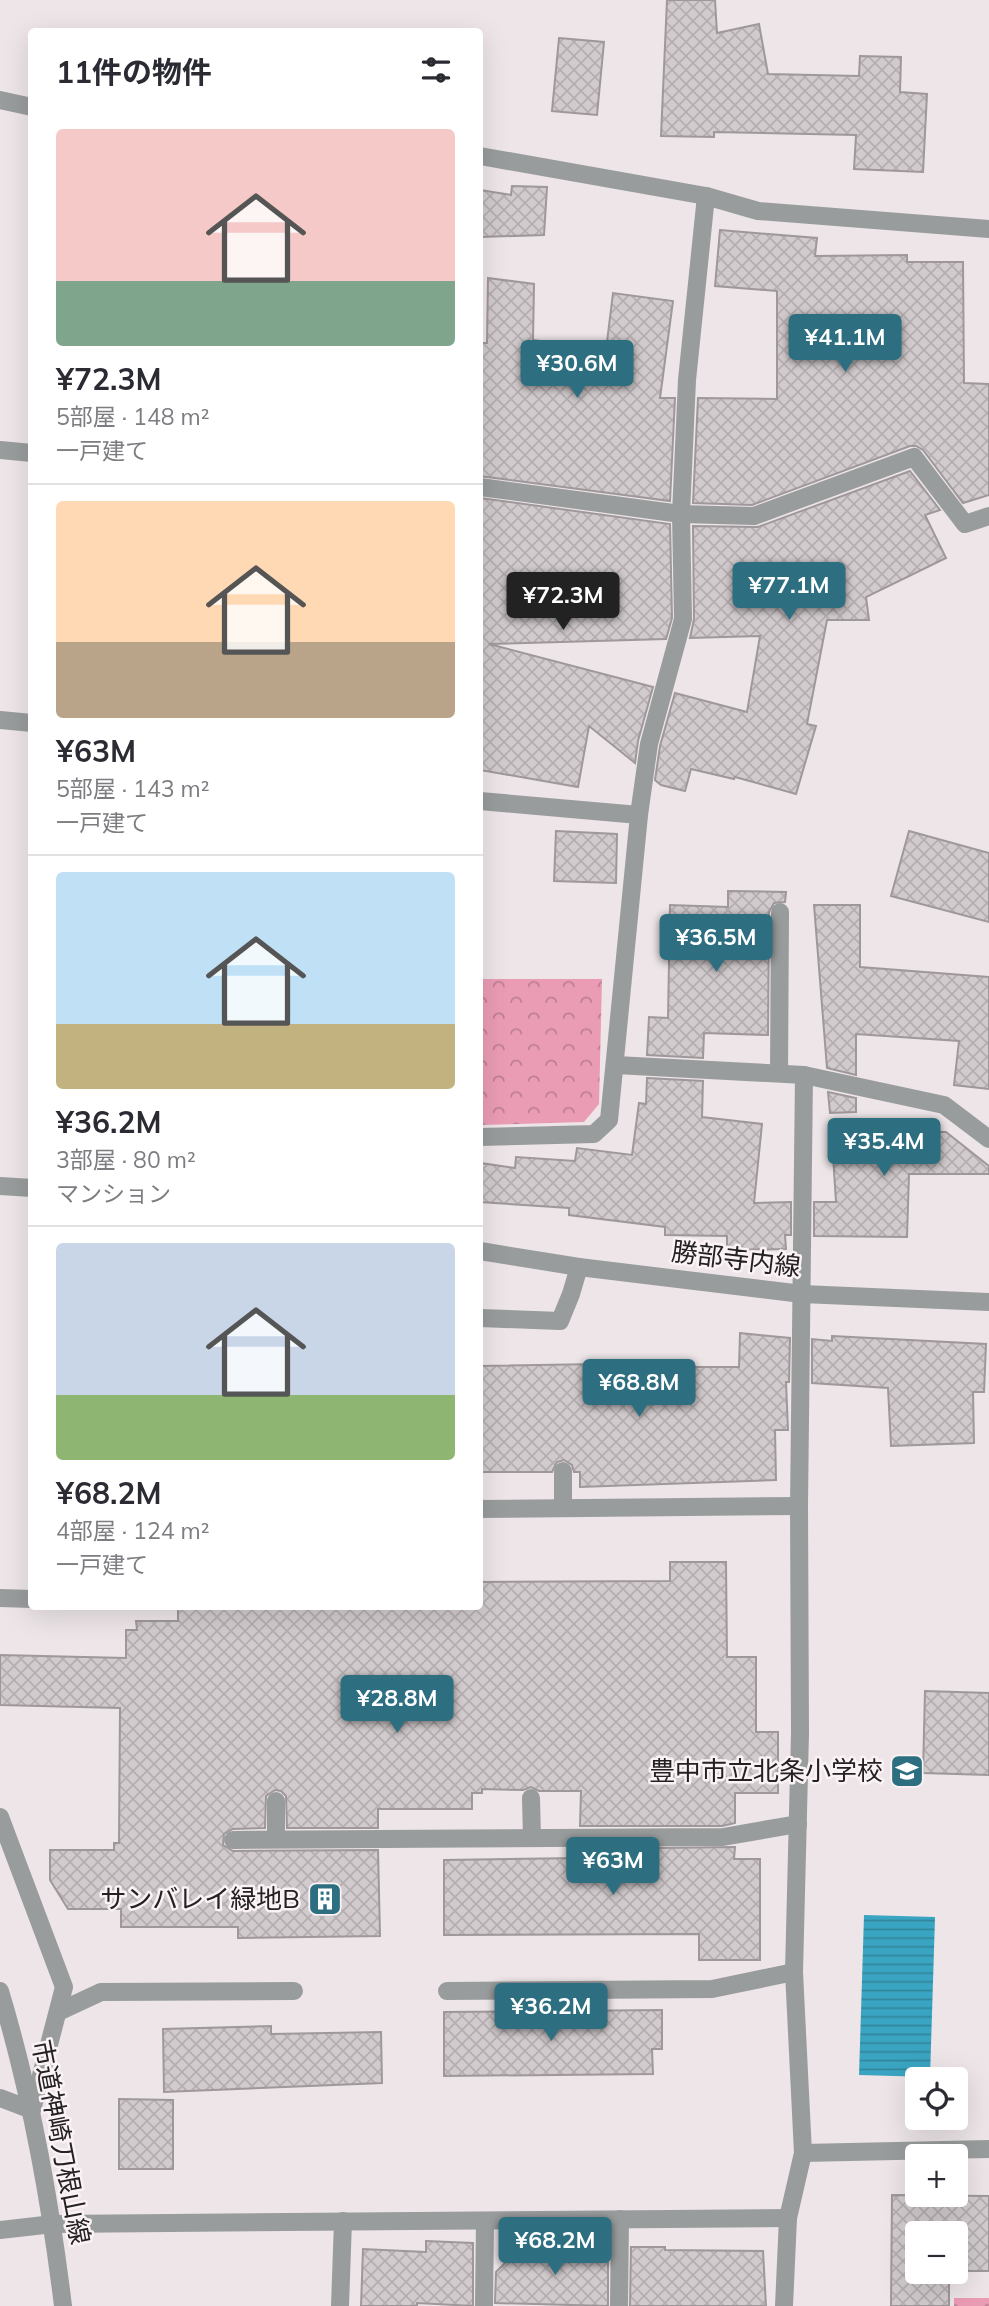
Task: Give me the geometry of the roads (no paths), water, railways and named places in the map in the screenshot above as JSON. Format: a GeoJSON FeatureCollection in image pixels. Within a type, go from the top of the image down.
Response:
{"type":"FeatureCollection","features":[{"type":"Feature","properties":{"kind":"street"},"geometry":{"type":"LineString","coordinates":[[0,100],[28,106]]}},
{"type":"Feature","properties":{"kind":"street"},"geometry":{"type":"LineString","coordinates":[[483,157],[706,196],[758,211],[989,229]]}},
{"type":"Feature","properties":{"kind":"street"},"geometry":{"type":"LineString","coordinates":[[483,1137],[594,1134],[609,1120],[639,816],[649,744],[683,619],[681,514],[687,380],[706,196]]}},
{"type":"Feature","properties":{"kind":"street"},"geometry":{"type":"LineString","coordinates":[[0,450],[28,453]]}},
{"type":"Feature","properties":{"kind":"street"},"geometry":{"type":"LineString","coordinates":[[483,487],[681,514],[754,516],[914,457],[965,524],[989,516]]}},
{"type":"Feature","properties":{"kind":"street"},"geometry":{"type":"LineString","coordinates":[[0,720],[28,723]]}},
{"type":"Feature","properties":{"kind":"street"},"geometry":{"type":"LineString","coordinates":[[483,801],[639,816]]}},
{"type":"Feature","properties":{"kind":"street"},"geometry":{"type":"LineString","coordinates":[[779,1073],[780,912]]}},
{"type":"Feature","properties":{"kind":"street"},"geometry":{"type":"LineString","coordinates":[[616,1065],[804,1075],[944,1105],[989,1139]]}},
{"type":"Feature","properties":{"kind":"street"},"geometry":{"type":"LineString","coordinates":[[784,2306],[788,2218],[803,2153],[794,1972],[800,1733],[799,1506],[804,1075]]}},
{"type":"Feature","properties":{"kind":"street"},"geometry":{"type":"LineString","coordinates":[[0,1186],[28,1188]]}},
{"type":"Feature","properties":{"kind":"street","name":"勝部寺内線"},"geometry":{"type":"LineString","coordinates":[[483,1251],[579,1267],[802,1294],[989,1302]]}},
{"type":"Feature","properties":{"kind":"street"},"geometry":{"type":"LineString","coordinates":[[483,1318],[560,1321],[579,1267]]}},
{"type":"Feature","properties":{"kind":"street"},"geometry":{"type":"LineString","coordinates":[[563,1471],[563,1508]]}},
{"type":"Feature","properties":{"kind":"street"},"geometry":{"type":"LineString","coordinates":[[483,1509],[799,1506]]}},
{"type":"Feature","properties":{"kind":"street"},"geometry":{"type":"LineString","coordinates":[[0,1598],[28,1599]]}},
{"type":"Feature","properties":{"kind":"street"},"geometry":{"type":"LineString","coordinates":[[531,1798],[532,1838]]}},
{"type":"Feature","properties":{"kind":"street"},"geometry":{"type":"LineString","coordinates":[[276,1801],[276,1839]]}},
{"type":"Feature","properties":{"kind":"street"},"geometry":{"type":"LineString","coordinates":[[0,1818],[64,1987],[32,2110],[0,2098]]}},
{"type":"Feature","properties":{"kind":"street"},"geometry":{"type":"LineString","coordinates":[[233,1840],[723,1837],[798,1824]]}},
{"type":"Feature","properties":{"kind":"street"},"geometry":{"type":"LineString","coordinates":[[447,1992],[712,1989],[794,1972]]}},
{"type":"Feature","properties":{"kind":"street","name":"市道神崎刀根山線"},"geometry":{"type":"LineString","coordinates":[[0,1991],[32,2110],[53,2224],[63,2306]]}},
{"type":"Feature","properties":{"kind":"street"},"geometry":{"type":"LineString","coordinates":[[58,2012],[101,1992],[294,1992]]}},
{"type":"Feature","properties":{"kind":"street"},"geometry":{"type":"LineString","coordinates":[[803,2153],[989,2149]]}},
{"type":"Feature","properties":{"kind":"street"},"geometry":{"type":"LineString","coordinates":[[0,2230],[53,2224],[788,2218]]}},
{"type":"Feature","properties":{"kind":"street"},"geometry":{"type":"LineString","coordinates":[[619,2306],[620,2219]]}},
{"type":"Feature","properties":{"kind":"street"},"geometry":{"type":"LineString","coordinates":[[340,2306],[343,2221]]}},
{"type":"Feature","properties":{"kind":"street"},"geometry":{"type":"LineString","coordinates":[[484,2306],[485,2221]]}},
{"type":"Feature","properties":{"kind":"water"},"geometry":{"type":"Polygon","coordinates":[[[864,1915],[935,1917],[930,2067],[905,2067],[905,2076],[859,2075],[864,1915]]]}},
{"type":"Feature","properties":{"kind":"place","name":"豊中市立北条小学校"},"geometry":{"type":"Point","coordinates":[907,1771]}},
{"type":"Feature","properties":{"kind":"place","name":"サンバレイ緑地B"},"geometry":{"type":"Point","coordinates":[325,1899]}}]}
